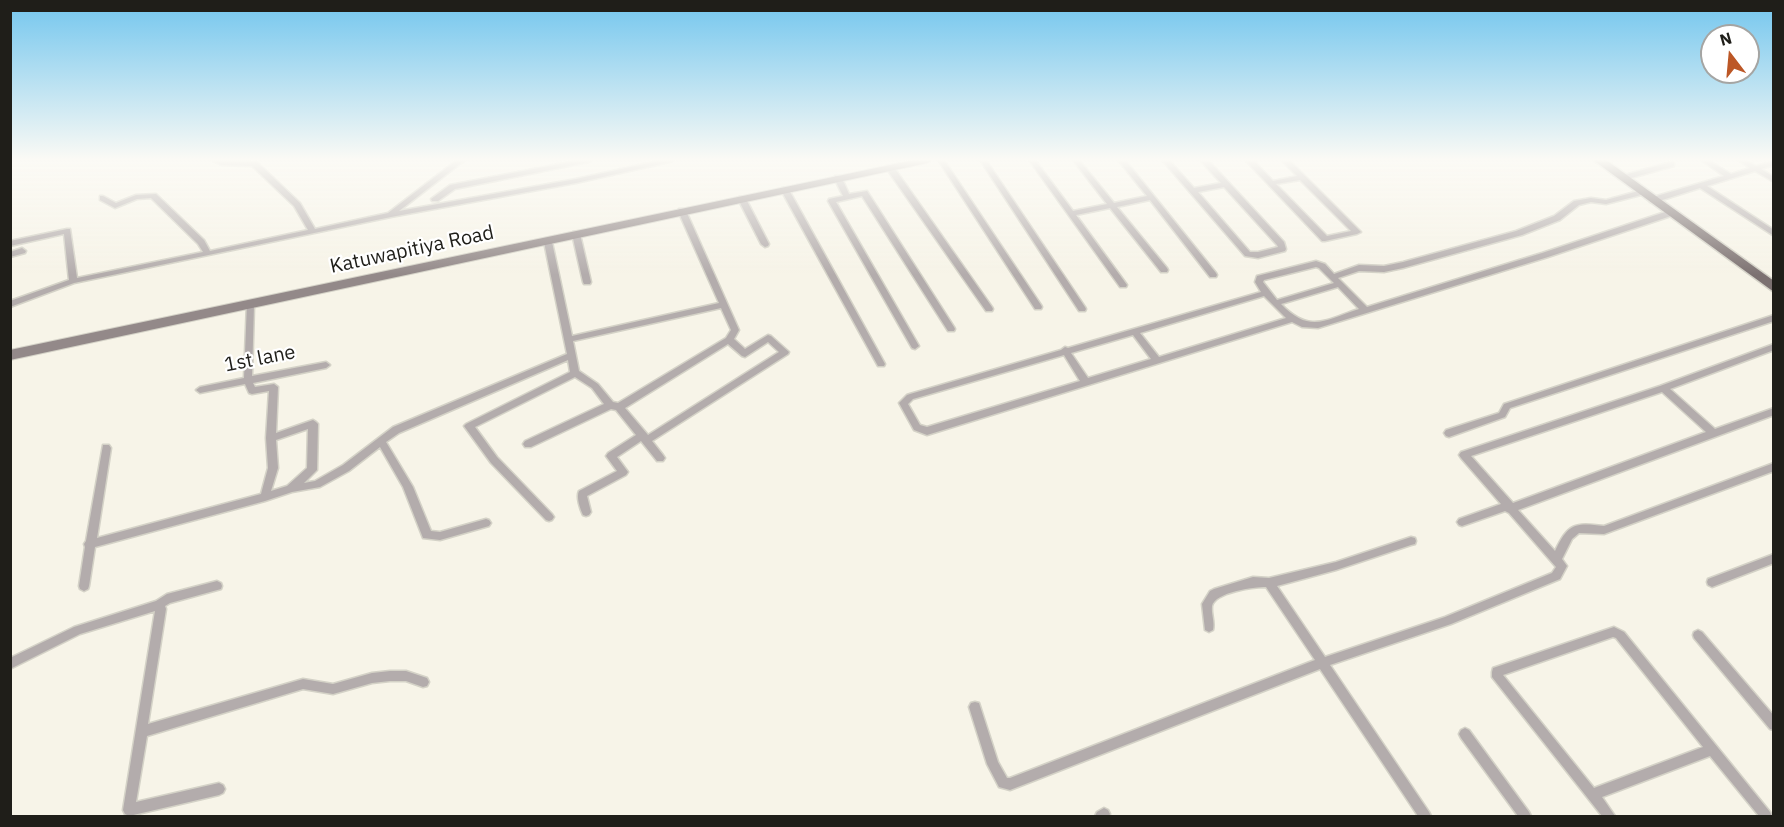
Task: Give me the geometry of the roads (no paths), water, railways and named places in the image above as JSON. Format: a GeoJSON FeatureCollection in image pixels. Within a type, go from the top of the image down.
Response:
{"type":"FeatureCollection","features":[{"type":"Feature","properties":{"kind":"main road"},"geometry":{"type":"LineString","coordinates":[[1652,199],[1773,288]]}},
{"type":"Feature","properties":{"kind":"street"},"geometry":{"type":"LineString","coordinates":[[104,199],[115,206],[132,199]]}},
{"type":"Feature","properties":{"kind":"street"},"geometry":{"type":"LineString","coordinates":[[156,199],[201,242],[208,254]]}},
{"type":"Feature","properties":{"kind":"street"},"geometry":{"type":"LineString","coordinates":[[290,199],[297,205],[313,232]]}},
{"type":"Feature","properties":{"kind":"street"},"geometry":{"type":"LineString","coordinates":[[391,214],[411,199]]}},
{"type":"Feature","properties":{"kind":"street"},"geometry":{"type":"LineString","coordinates":[[10,304],[73,281],[391,214],[477,199]]}},
{"type":"Feature","properties":{"kind":"street"},"geometry":{"type":"LineString","coordinates":[[742,199],[765,244]]}},
{"type":"Feature","properties":{"kind":"street","name":"Katuwapitiya Road"},"geometry":{"type":"LineString","coordinates":[[10,355],[742,199]]}},
{"type":"Feature","properties":{"kind":"street"},"geometry":{"type":"LineString","coordinates":[[790,199],[881,364]]}},
{"type":"Feature","properties":{"kind":"street"},"geometry":{"type":"LineString","coordinates":[[841,199],[832,201],[915,346]]}},
{"type":"Feature","properties":{"kind":"street"},"geometry":{"type":"LineString","coordinates":[[868,199],[951,329]]}},
{"type":"Feature","properties":{"kind":"street"},"geometry":{"type":"LineString","coordinates":[[911,199],[989,309]]}},
{"type":"Feature","properties":{"kind":"street"},"geometry":{"type":"LineString","coordinates":[[966,199],[1038,308]]}},
{"type":"Feature","properties":{"kind":"street"},"geometry":{"type":"LineString","coordinates":[[1009,199],[1082,309]]}},
{"type":"Feature","properties":{"kind":"street"},"geometry":{"type":"LineString","coordinates":[[1060,199],[1123,285]]}},
{"type":"Feature","properties":{"kind":"street"},"geometry":{"type":"LineString","coordinates":[[1105,199],[1164,270]]}},
{"type":"Feature","properties":{"kind":"street"},"geometry":{"type":"LineString","coordinates":[[1071,214],[1141,199]]}},
{"type":"Feature","properties":{"kind":"street"},"geometry":{"type":"LineString","coordinates":[[1154,199],[1213,275]]}},
{"type":"Feature","properties":{"kind":"street"},"geometry":{"type":"LineString","coordinates":[[1201,199],[1248,254],[1258,255],[1282,249],[1281,244],[1239,199]]}},
{"type":"Feature","properties":{"kind":"street"},"geometry":{"type":"LineString","coordinates":[[1287,199],[1325,239],[1358,232],[1324,199]]}},
{"type":"Feature","properties":{"kind":"street"},"geometry":{"type":"LineString","coordinates":[[1276,303],[1336,280],[1359,268],[1403,265],[1519,233],[1557,218],[1577,203],[1591,200],[1606,202],[1630,199]]}},
{"type":"Feature","properties":{"kind":"street"},"geometry":{"type":"LineString","coordinates":[[1721,199],[1773,234]]}},
{"type":"Feature","properties":{"kind":"street"},"geometry":{"type":"LineString","coordinates":[[528,444],[614,406],[729,340],[735,330],[682,211]]}},
{"type":"Feature","properties":{"kind":"street"},"geometry":{"type":"LineString","coordinates":[[1365,310],[1322,266],[1313,264],[1260,278],[1259,282],[1266,293],[1292,319],[1308,327],[1365,310],[1545,255],[1671,213]]}},
{"type":"Feature","properties":{"kind":"street"},"geometry":{"type":"LineString","coordinates":[[10,244],[67,231],[73,281]]}},
{"type":"Feature","properties":{"kind":"street"},"geometry":{"type":"LineString","coordinates":[[576,234],[587,282]]}},
{"type":"Feature","properties":{"kind":"street"},"geometry":{"type":"LineString","coordinates":[[548,242],[570,339],[575,373],[595,386],[645,437],[660,458]]}},
{"type":"Feature","properties":{"kind":"street"},"geometry":{"type":"LineString","coordinates":[[10,255],[22,251]]}},
{"type":"Feature","properties":{"kind":"street"},"geometry":{"type":"LineString","coordinates":[[1266,293],[910,397],[904,400],[904,406],[917,428],[927,431],[1292,319]]}},
{"type":"Feature","properties":{"kind":"street"},"geometry":{"type":"LineString","coordinates":[[250,305],[248,380],[252,391],[274,387],[271,438],[273,468],[265,497]]}},
{"type":"Feature","properties":{"kind":"street"},"geometry":{"type":"LineString","coordinates":[[570,339],[724,305]]}},
{"type":"Feature","properties":{"kind":"street"},"geometry":{"type":"LineString","coordinates":[[1449,433],[1502,416],[1507,406],[1773,318]]}},
{"type":"Feature","properties":{"kind":"street"},"geometry":{"type":"LineString","coordinates":[[1134,331],[1156,360]]}},
{"type":"Feature","properties":{"kind":"street"},"geometry":{"type":"LineString","coordinates":[[586,512],[582,494],[623,472],[610,456],[785,351],[768,338],[745,354],[729,340]]}},
{"type":"Feature","properties":{"kind":"street"},"geometry":{"type":"LineString","coordinates":[[975,706],[993,764],[1003,783],[1010,784],[1321,663],[1447,621],[1556,576],[1562,566],[1464,455],[1663,388],[1773,347]]}},
{"type":"Feature","properties":{"kind":"street"},"geometry":{"type":"LineString","coordinates":[[1065,350],[1086,382]]}},
{"type":"Feature","properties":{"kind":"street"},"geometry":{"type":"LineString","coordinates":[[89,544],[290,489],[317,484],[346,468],[396,430],[572,355]]}},
{"type":"Feature","properties":{"kind":"street","name":"1st lane"},"geometry":{"type":"LineString","coordinates":[[200,390],[326,364]]}},
{"type":"Feature","properties":{"kind":"street"},"geometry":{"type":"LineString","coordinates":[[549,517],[494,460],[469,426],[575,373]]}},
{"type":"Feature","properties":{"kind":"street"},"geometry":{"type":"LineString","coordinates":[[1663,388],[1713,433]]}},
{"type":"Feature","properties":{"kind":"street"},"geometry":{"type":"LineString","coordinates":[[1462,522],[1773,411]]}},
{"type":"Feature","properties":{"kind":"street"},"geometry":{"type":"LineString","coordinates":[[271,438],[313,424],[312,470],[290,489]]}},
{"type":"Feature","properties":{"kind":"street"},"geometry":{"type":"LineString","coordinates":[[381,442],[396,462],[416,501],[427,535],[440,536],[486,523]]}},
{"type":"Feature","properties":{"kind":"street"},"geometry":{"type":"LineString","coordinates":[[84,586],[106,448]]}},
{"type":"Feature","properties":{"kind":"street"},"geometry":{"type":"LineString","coordinates":[[1556,560],[1564,538],[1572,529],[1584,527],[1604,530],[1773,466]]}},
{"type":"Feature","properties":{"kind":"street"},"geometry":{"type":"LineString","coordinates":[[1209,627],[1207,604],[1214,594],[1253,582],[1269,583],[1336,566],[1411,541]]}},
{"type":"Feature","properties":{"kind":"street"},"geometry":{"type":"LineString","coordinates":[[1712,582],[1773,558]]}},
{"type":"Feature","properties":{"kind":"street"},"geometry":{"type":"LineString","coordinates":[[1269,583],[1425,816]]}},
{"type":"Feature","properties":{"kind":"street"},"geometry":{"type":"LineString","coordinates":[[10,664],[78,630],[159,605],[167,599],[217,586]]}},
{"type":"Feature","properties":{"kind":"street"},"geometry":{"type":"LineString","coordinates":[[159,605],[161,609],[129,810],[219,789]]}},
{"type":"Feature","properties":{"kind":"street"},"geometry":{"type":"LineString","coordinates":[[1609,816],[1497,677],[1497,672],[1614,632],[1620,635],[1765,816]]}},
{"type":"Feature","properties":{"kind":"street"},"geometry":{"type":"LineString","coordinates":[[1698,635],[1773,725]]}},
{"type":"Feature","properties":{"kind":"street"},"geometry":{"type":"LineString","coordinates":[[141,732],[303,684],[333,689],[372,678],[390,676],[406,676],[423,682]]}},
{"type":"Feature","properties":{"kind":"street"},"geometry":{"type":"LineString","coordinates":[[1465,734],[1526,816]]}},
{"type":"Feature","properties":{"kind":"street"},"geometry":{"type":"LineString","coordinates":[[1592,795],[1712,749]]}}]}
